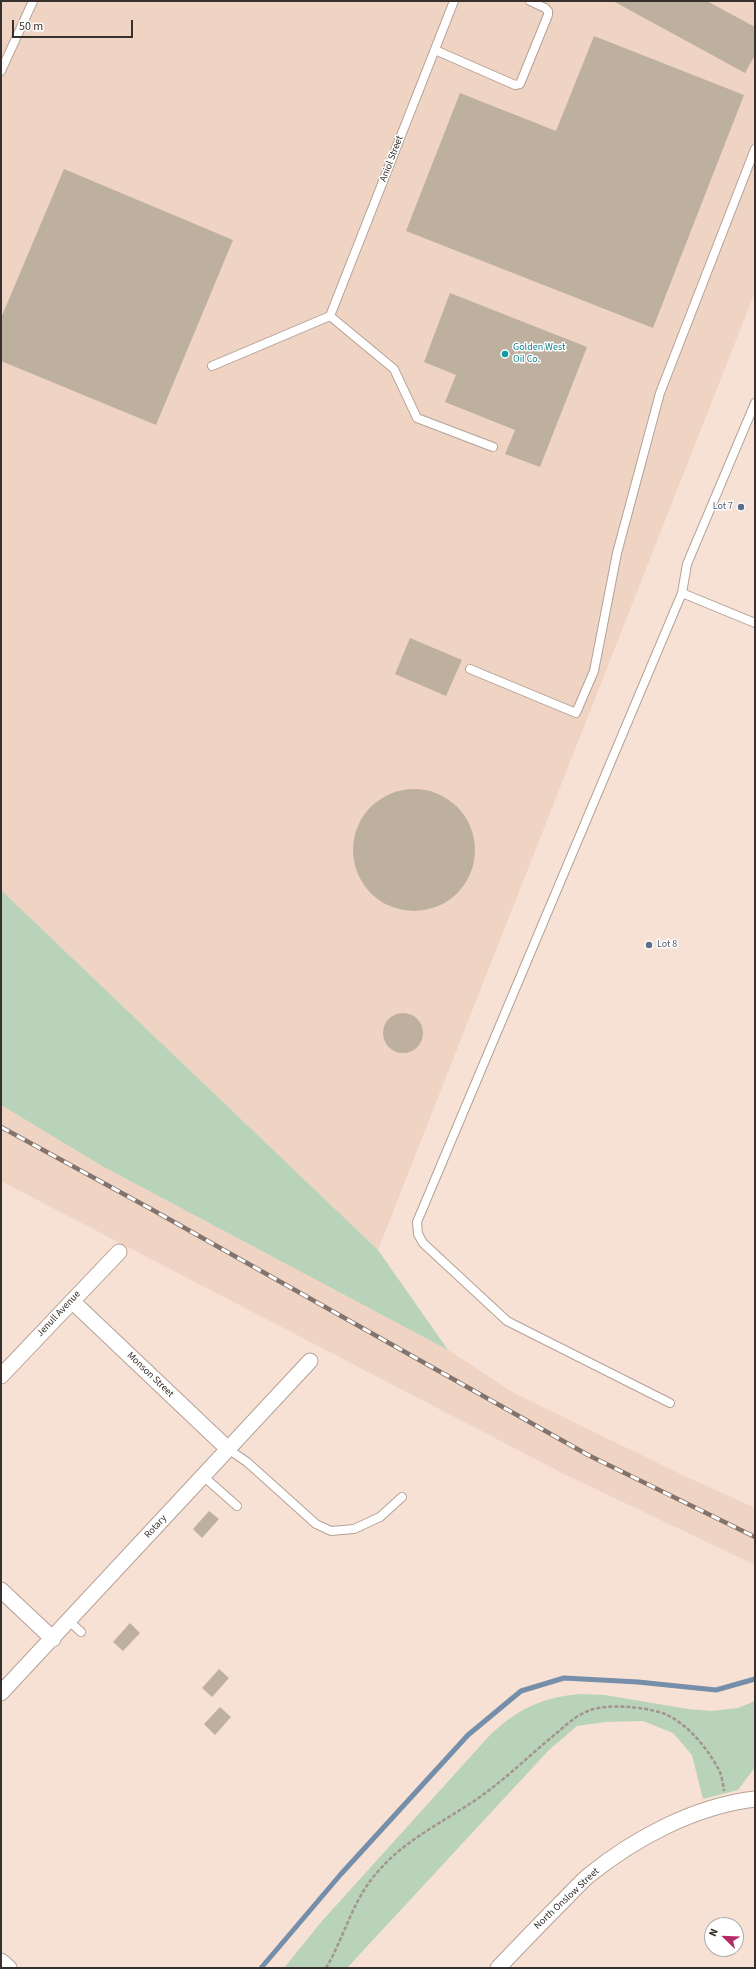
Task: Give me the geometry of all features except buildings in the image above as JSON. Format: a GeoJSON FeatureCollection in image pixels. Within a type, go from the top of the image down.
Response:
{"type":"FeatureCollection","features":[{"type":"Feature","properties":{"kind":"street","name":"Jenull Avenue"},"geometry":{"type":"LineString","coordinates":[[1,1376],[119,1252]]}},
{"type":"Feature","properties":{"kind":"street","name":"Monson Street"},"geometry":{"type":"LineString","coordinates":[[72,1300],[228,1449]]}},
{"type":"Feature","properties":{"kind":"street","name":"Rotary"},"geometry":{"type":"LineString","coordinates":[[1,1693],[310,1361]]}},
{"type":"Feature","properties":{"kind":"street"},"geometry":{"type":"LineString","coordinates":[[1,1590],[52,1639]]}},
{"type":"Feature","properties":{"kind":"street","name":"North Onslow Street"},"geometry":{"type":"LineString","coordinates":[[498,1968],[587,1877],[619,1853],[660,1829],[686,1818],[721,1805],[755,1798]]}},
{"type":"Feature","properties":{"kind":"street"},"geometry":{"type":"LineString","coordinates":[[1,1961],[9,1968]]}},
{"type":"Feature","properties":{"kind":"lane"},"geometry":{"type":"LineString","coordinates":[[1,71],[33,1]]}},
{"type":"Feature","properties":{"kind":"lane","name":"Aniol Street"},"geometry":{"type":"LineString","coordinates":[[330,316],[454,1]]}},
{"type":"Feature","properties":{"kind":"lane"},"geometry":{"type":"LineString","coordinates":[[435,50],[515,85],[520,84],[548,15],[548,11],[545,8],[530,1]]}},
{"type":"Feature","properties":{"kind":"lane"},"geometry":{"type":"LineString","coordinates":[[470,669],[576,714],[594,671],[617,553],[660,393],[755,149]]}},
{"type":"Feature","properties":{"kind":"lane"},"geometry":{"type":"LineString","coordinates":[[212,366],[330,316],[394,370],[417,418],[493,447]]}},
{"type":"Feature","properties":{"kind":"lane"},"geometry":{"type":"LineString","coordinates":[[670,1403],[507,1321],[423,1243],[418,1234],[417,1222],[682,593],[687,564],[755,403]]}},
{"type":"Feature","properties":{"kind":"lane"},"geometry":{"type":"LineString","coordinates":[[682,593],[755,623]]}},
{"type":"Feature","properties":{"kind":"lane"},"geometry":{"type":"LineString","coordinates":[[228,1449],[247,1462],[316,1524],[331,1531],[354,1529],[380,1517],[402,1497]]}},
{"type":"Feature","properties":{"kind":"lane"},"geometry":{"type":"LineString","coordinates":[[203,1476],[237,1506]]}},
{"type":"Feature","properties":{"kind":"lane"},"geometry":{"type":"LineString","coordinates":[[69,1621],[81,1632]]}},
{"type":"Feature","properties":{"kind":"path"},"geometry":{"type":"LineString","coordinates":[[326,1968],[335,1952],[357,1903],[374,1875],[396,1852],[504,1779],[526,1757],[572,1720],[588,1711],[617,1706],[645,1709],[666,1715],[690,1731],[706,1750],[719,1771],[725,1795]]}},
{"type":"Feature","properties":{"kind":"shaded area"},"geometry":{"type":"Polygon","coordinates":[[[1,1],[755,1],[755,292],[378,1250],[1,890],[1,1]]]}},
{"type":"Feature","properties":{"kind":"shaded area"},"geometry":{"type":"Polygon","coordinates":[[[1,1105],[102,1166],[448,1350],[514,1393],[674,1471],[755,1508],[755,1565],[562,1473],[1,1181],[1,1105]]]}},
{"type":"Feature","properties":{"kind":"green space"},"geometry":{"type":"Polygon","coordinates":[[[1,890],[378,1250],[448,1350],[102,1166],[1,1105],[1,890]]]}},
{"type":"Feature","properties":{"kind":"green space"},"geometry":{"type":"Polygon","coordinates":[[[581,1694],[605,1695],[688,1709],[712,1711],[738,1708],[755,1701],[755,1767],[738,1790],[703,1799],[692,1755],[673,1733],[643,1721],[605,1722],[577,1726],[549,1750],[347,1968],[284,1968],[322,1921],[490,1735],[521,1711],[542,1701],[581,1694]]]}},
{"type":"Feature","properties":{"kind":"waterway"},"geometry":{"type":"LineString","coordinates":[[261,1968],[341,1874],[468,1735],[521,1691],[564,1678],[638,1682],[716,1690],[755,1679]]}},
{"type":"Feature","properties":{"kind":"railway"},"geometry":{"type":"LineString","coordinates":[[1,1127],[151,1209],[588,1455],[755,1537]]}},
{"type":"Feature","properties":{"kind":"place","name":"Golden West Oil Co."},"geometry":{"type":"Point","coordinates":[505,354]}},
{"type":"Feature","properties":{"kind":"place","name":"Lot 7"},"geometry":{"type":"Point","coordinates":[741,507]}},
{"type":"Feature","properties":{"kind":"place","name":"Lot 8"},"geometry":{"type":"Point","coordinates":[649,945]}}]}
